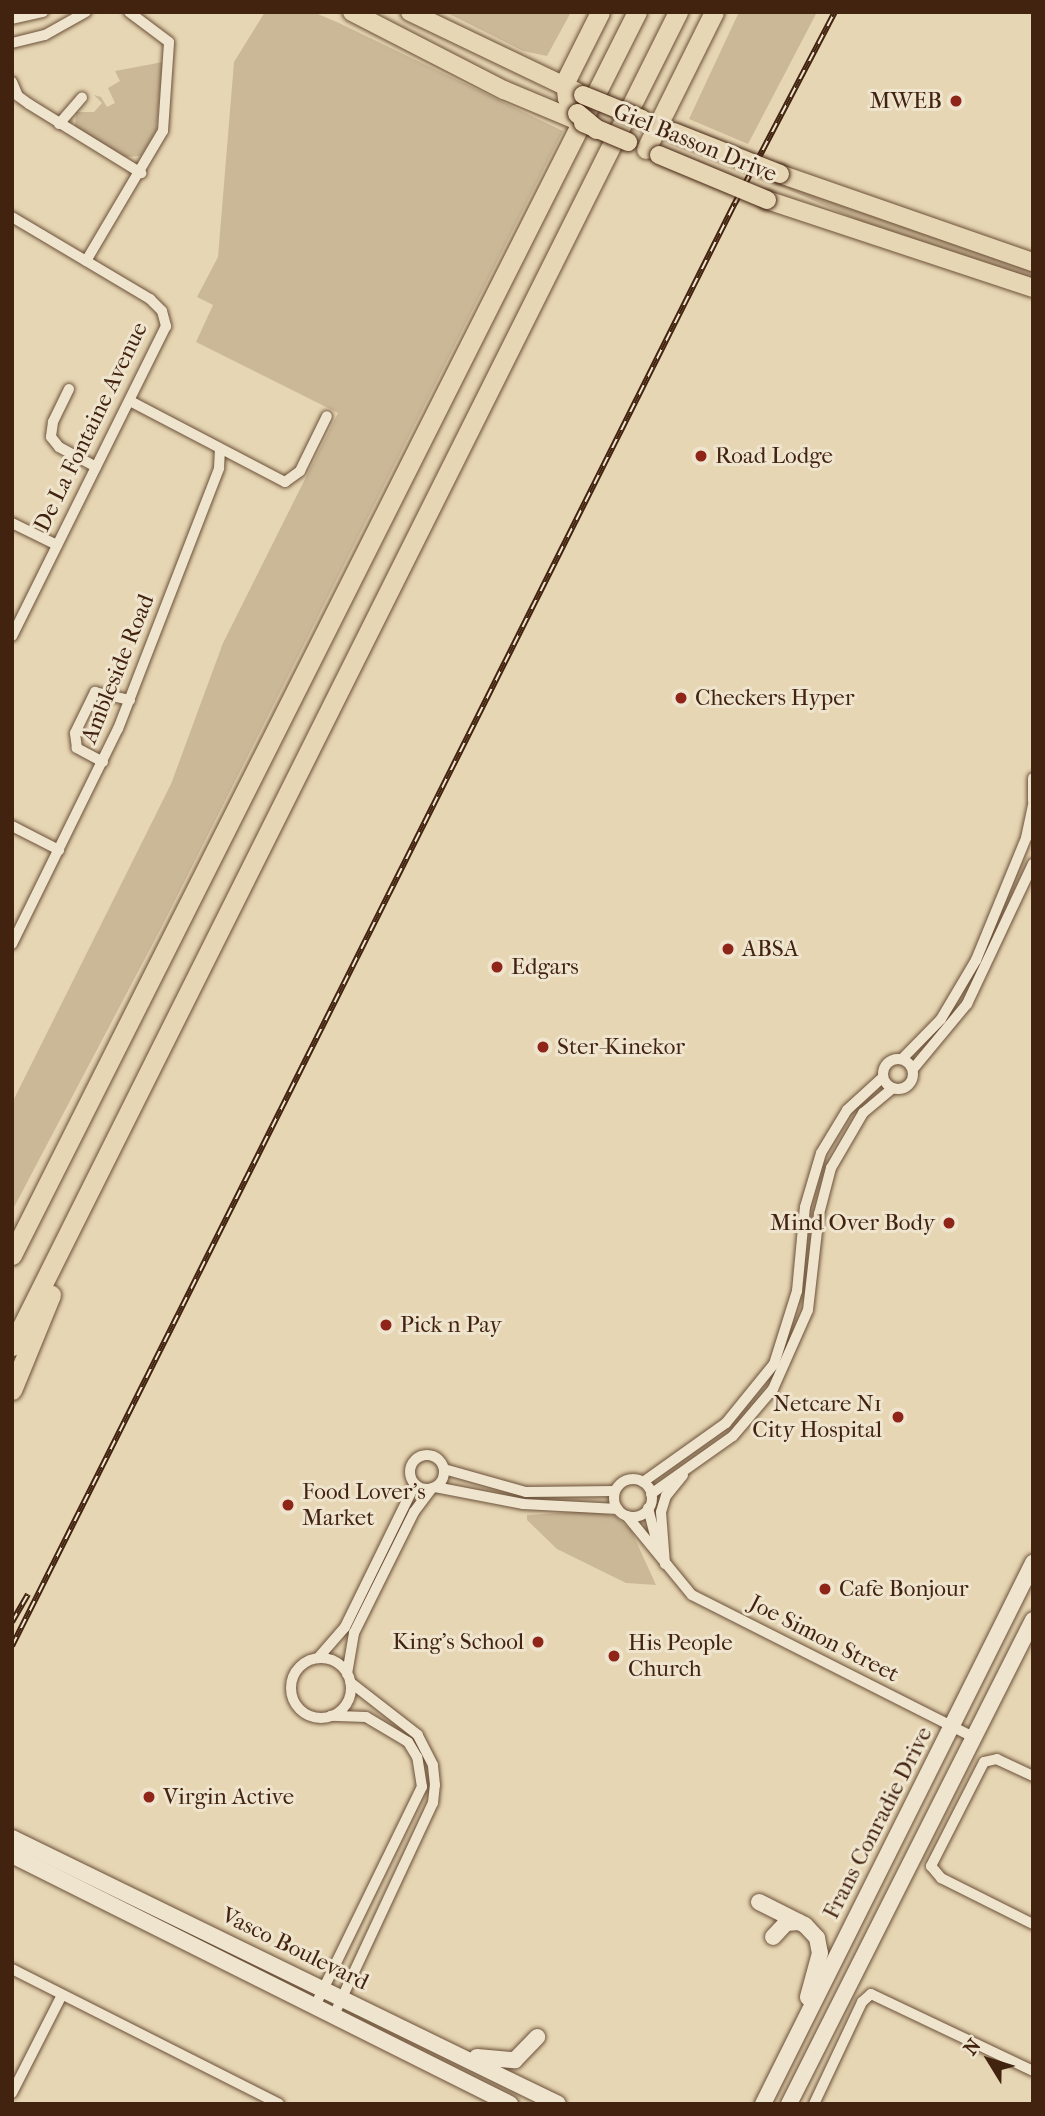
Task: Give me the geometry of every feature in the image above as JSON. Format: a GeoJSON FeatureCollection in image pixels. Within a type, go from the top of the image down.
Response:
{"type":"FeatureCollection","features":[{"type":"Feature","properties":{"kind":"highway"},"geometry":{"type":"LineString","coordinates":[[596,128],[575,103],[569,70],[600,12]]}},
{"type":"Feature","properties":{"kind":"highway"},"geometry":{"type":"LineString","coordinates":[[12,1255],[214,851],[472,349],[637,12]]}},
{"type":"Feature","properties":{"kind":"highway"},"geometry":{"type":"LineString","coordinates":[[12,1346],[678,12]]}},
{"type":"Feature","properties":{"kind":"highway"},"geometry":{"type":"LineString","coordinates":[[644,149],[714,12]]}},
{"type":"Feature","properties":{"kind":"highway"},"geometry":{"type":"LineString","coordinates":[[12,1230],[214,851]]}},
{"type":"Feature","properties":{"kind":"highway"},"geometry":{"type":"LineString","coordinates":[[12,1390],[89,1192]]}},
{"type":"Feature","properties":{"kind":"main road","name":"Giel Basson Drive"},"geometry":{"type":"LineString","coordinates":[[352,12],[504,90],[575,103],[658,125],[780,174],[1033,261]]}},
{"type":"Feature","properties":{"kind":"main road","name":"Giel Basson Drive"},"geometry":{"type":"LineString","coordinates":[[410,12],[575,103]]}},
{"type":"Feature","properties":{"kind":"main road","name":"Giel Basson Drive"},"geometry":{"type":"LineString","coordinates":[[596,128],[767,200],[1033,288]]}},
{"type":"Feature","properties":{"kind":"main road","name":"Frans Conradie Drive"},"geometry":{"type":"LineString","coordinates":[[763,2104],[1033,1563]]}},
{"type":"Feature","properties":{"kind":"main road","name":"Frans Conradie Drive"},"geometry":{"type":"LineString","coordinates":[[789,2104],[1033,1620]]}},
{"type":"Feature","properties":{"kind":"main road","name":"Vasco Boulevard"},"geometry":{"type":"LineString","coordinates":[[12,1838],[461,2054],[558,2104]]}},
{"type":"Feature","properties":{"kind":"main road","name":"Vasco Boulevard"},"geometry":{"type":"LineString","coordinates":[[12,1856],[510,2104]]}},
{"type":"Feature","properties":{"kind":"main road"},"geometry":{"type":"LineString","coordinates":[[759,1902],[799,1922],[815,1934],[820,1953],[798,2033]]}},
{"type":"Feature","properties":{"kind":"main road"},"geometry":{"type":"LineString","coordinates":[[773,1937],[786,1923],[799,1922]]}},
{"type":"Feature","properties":{"kind":"main road"},"geometry":{"type":"LineString","coordinates":[[461,2054],[512,2060],[526,2053],[537,2037]]}},
{"type":"Feature","properties":{"kind":"street"},"geometry":{"type":"LineString","coordinates":[[12,19],[43,12]]}},
{"type":"Feature","properties":{"kind":"street"},"geometry":{"type":"LineString","coordinates":[[12,43],[45,35],[86,12]]}},
{"type":"Feature","properties":{"kind":"street"},"geometry":{"type":"LineString","coordinates":[[12,217],[86,261],[141,173],[163,131],[170,51],[163,34],[129,12]]}},
{"type":"Feature","properties":{"kind":"street"},"geometry":{"type":"LineString","coordinates":[[12,82],[18,96],[141,173]]}},
{"type":"Feature","properties":{"kind":"street"},"geometry":{"type":"LineString","coordinates":[[59,124],[82,98]]}},
{"type":"Feature","properties":{"kind":"street","name":"De La Fontaine Avenue"},"geometry":{"type":"LineString","coordinates":[[12,636],[161,341],[166,326],[162,311],[150,299],[86,261]]}},
{"type":"Feature","properties":{"kind":"street"},"geometry":{"type":"LineString","coordinates":[[69,389],[53,422],[51,437],[59,447],[96,467]]}},
{"type":"Feature","properties":{"kind":"street"},"geometry":{"type":"LineString","coordinates":[[130,401],[278,480],[291,481],[327,415]]}},
{"type":"Feature","properties":{"kind":"street","name":"Ambleside Road"},"geometry":{"type":"LineString","coordinates":[[13,941],[103,762],[130,700],[219,468],[220,451]]}},
{"type":"Feature","properties":{"kind":"street"},"geometry":{"type":"LineString","coordinates":[[12,523],[57,545]]}},
{"type":"Feature","properties":{"kind":"street"},"geometry":{"type":"LineString","coordinates":[[103,762],[77,747],[75,733],[95,692],[130,700]]}},
{"type":"Feature","properties":{"kind":"street"},"geometry":{"type":"LineString","coordinates":[[315,2006],[422,1787],[417,1757],[394,1731],[366,1717],[304,1713],[292,1696],[297,1670],[318,1658],[345,1627],[415,1484],[411,1469],[421,1457],[436,1458],[444,1469],[526,1492],[615,1491],[626,1480],[643,1482],[726,1423],[774,1364],[797,1291],[805,1207],[821,1153],[847,1110],[883,1077],[889,1062],[902,1059],[941,1019],[976,960],[1026,838],[1033,802],[1033,778]]}},
{"type":"Feature","properties":{"kind":"street"},"geometry":{"type":"LineString","coordinates":[[12,826],[59,850]]}},
{"type":"Feature","properties":{"kind":"street"},"geometry":{"type":"LineString","coordinates":[[415,1484],[523,1504],[622,1512],[639,1516],[648,1508],[651,1494],[701,1459],[755,1413],[785,1369],[808,1310],[819,1214],[831,1168],[863,1113],[892,1089],[909,1086],[913,1069],[967,1004],[1033,864]]}},
{"type":"Feature","properties":{"kind":"street"},"geometry":{"type":"LineString","coordinates":[[902,1059],[913,1069]]}},
{"type":"Feature","properties":{"kind":"street"},"geometry":{"type":"LineString","coordinates":[[883,1077],[892,1089]]}},
{"type":"Feature","properties":{"kind":"street"},"geometry":{"type":"LineString","coordinates":[[666,1567],[660,1526],[666,1496],[701,1459]]}},
{"type":"Feature","properties":{"kind":"street"},"geometry":{"type":"LineString","coordinates":[[331,1716],[344,1706],[354,1633],[414,1512],[444,1469]]}},
{"type":"Feature","properties":{"kind":"street"},"geometry":{"type":"LineString","coordinates":[[643,1482],[651,1494]]}},
{"type":"Feature","properties":{"kind":"street"},"geometry":{"type":"LineString","coordinates":[[615,1491],[622,1512]]}},
{"type":"Feature","properties":{"kind":"street","name":"Joe Simon Street"},"geometry":{"type":"LineString","coordinates":[[648,1508],[666,1567]]}},
{"type":"Feature","properties":{"kind":"street","name":"Joe Simon Street"},"geometry":{"type":"LineString","coordinates":[[622,1512],[679,1584],[707,1604],[973,1737]]}},
{"type":"Feature","properties":{"kind":"street"},"geometry":{"type":"LineString","coordinates":[[318,1658],[335,1662],[349,1678],[418,1735],[433,1765],[435,1785],[433,1803],[334,2015]]}},
{"type":"Feature","properties":{"kind":"street"},"geometry":{"type":"LineString","coordinates":[[1033,1776],[997,1759],[984,1762],[933,1859],[933,1870],[941,1878],[1033,1924]]}},
{"type":"Feature","properties":{"kind":"street"},"geometry":{"type":"LineString","coordinates":[[12,1969],[279,2104]]}},
{"type":"Feature","properties":{"kind":"street"},"geometry":{"type":"LineString","coordinates":[[814,2104],[862,2002],[871,1994],[1033,2071]]}},
{"type":"Feature","properties":{"kind":"street"},"geometry":{"type":"LineString","coordinates":[[12,2093],[62,1995]]}},
{"type":"Feature","properties":{"kind":"shaded area"},"geometry":{"type":"Polygon","coordinates":[[[265,12],[313,12],[563,131],[160,930],[12,1211],[12,1103],[171,784],[223,643],[338,413],[196,342],[213,305],[197,297],[218,257],[234,62],[265,12]]]}},
{"type":"Feature","properties":{"kind":"shaded area"},"geometry":{"type":"Polygon","coordinates":[[[445,12],[571,12],[547,56],[523,51],[445,12]]]}},
{"type":"Feature","properties":{"kind":"shaded area"},"geometry":{"type":"Polygon","coordinates":[[[739,12],[817,12],[748,144],[689,119],[739,12]]]}},
{"type":"Feature","properties":{"kind":"shaded area"},"geometry":{"type":"Polygon","coordinates":[[[163,62],[156,131],[141,156],[123,157],[75,127],[76,112],[94,112],[102,103],[94,95],[101,97],[107,107],[115,103],[108,88],[120,81],[115,71],[163,62]]]}},
{"type":"Feature","properties":{"kind":"shaded area"},"geometry":{"type":"Polygon","coordinates":[[[777,181],[1033,271],[1033,280],[864,223],[776,184],[777,181]]]}},
{"type":"Feature","properties":{"kind":"shaded area"},"geometry":{"type":"Polygon","coordinates":[[[591,1511],[615,1516],[631,1530],[656,1585],[626,1583],[557,1549],[527,1520],[527,1515],[591,1511]]]}},
{"type":"Feature","properties":{"kind":"railway"},"geometry":{"type":"LineString","coordinates":[[12,1646],[735,203],[835,12]]}},
{"type":"Feature","properties":{"kind":"railway"},"geometry":{"type":"LineString","coordinates":[[12,1622],[28,1594]]}},
{"type":"Feature","properties":{"kind":"place","name":"MWEB"},"geometry":{"type":"Point","coordinates":[956,101]}},
{"type":"Feature","properties":{"kind":"place","name":"Road Lodge"},"geometry":{"type":"Point","coordinates":[701,456]}},
{"type":"Feature","properties":{"kind":"place","name":"Checkers Hyper"},"geometry":{"type":"Point","coordinates":[681,698]}},
{"type":"Feature","properties":{"kind":"place","name":"ABSA"},"geometry":{"type":"Point","coordinates":[728,949]}},
{"type":"Feature","properties":{"kind":"place","name":"Edgars"},"geometry":{"type":"Point","coordinates":[497,967]}},
{"type":"Feature","properties":{"kind":"place","name":"Ster-Kinekor"},"geometry":{"type":"Point","coordinates":[543,1047]}},
{"type":"Feature","properties":{"kind":"place","name":"Mind Over Body"},"geometry":{"type":"Point","coordinates":[949,1223]}},
{"type":"Feature","properties":{"kind":"place","name":"Pick n Pay"},"geometry":{"type":"Point","coordinates":[386,1325]}},
{"type":"Feature","properties":{"kind":"place","name":"Netcare N1 City Hospital"},"geometry":{"type":"Point","coordinates":[898,1417]}},
{"type":"Feature","properties":{"kind":"place","name":"Food Lover's Market"},"geometry":{"type":"Point","coordinates":[288,1505]}},
{"type":"Feature","properties":{"kind":"place","name":"Cafe Bonjour"},"geometry":{"type":"Point","coordinates":[825,1589]}},
{"type":"Feature","properties":{"kind":"place","name":"King's School"},"geometry":{"type":"Point","coordinates":[538,1642]}},
{"type":"Feature","properties":{"kind":"place","name":"His People Church"},"geometry":{"type":"Point","coordinates":[614,1656]}},
{"type":"Feature","properties":{"kind":"place","name":"Virgin Active"},"geometry":{"type":"Point","coordinates":[149,1797]}}]}
